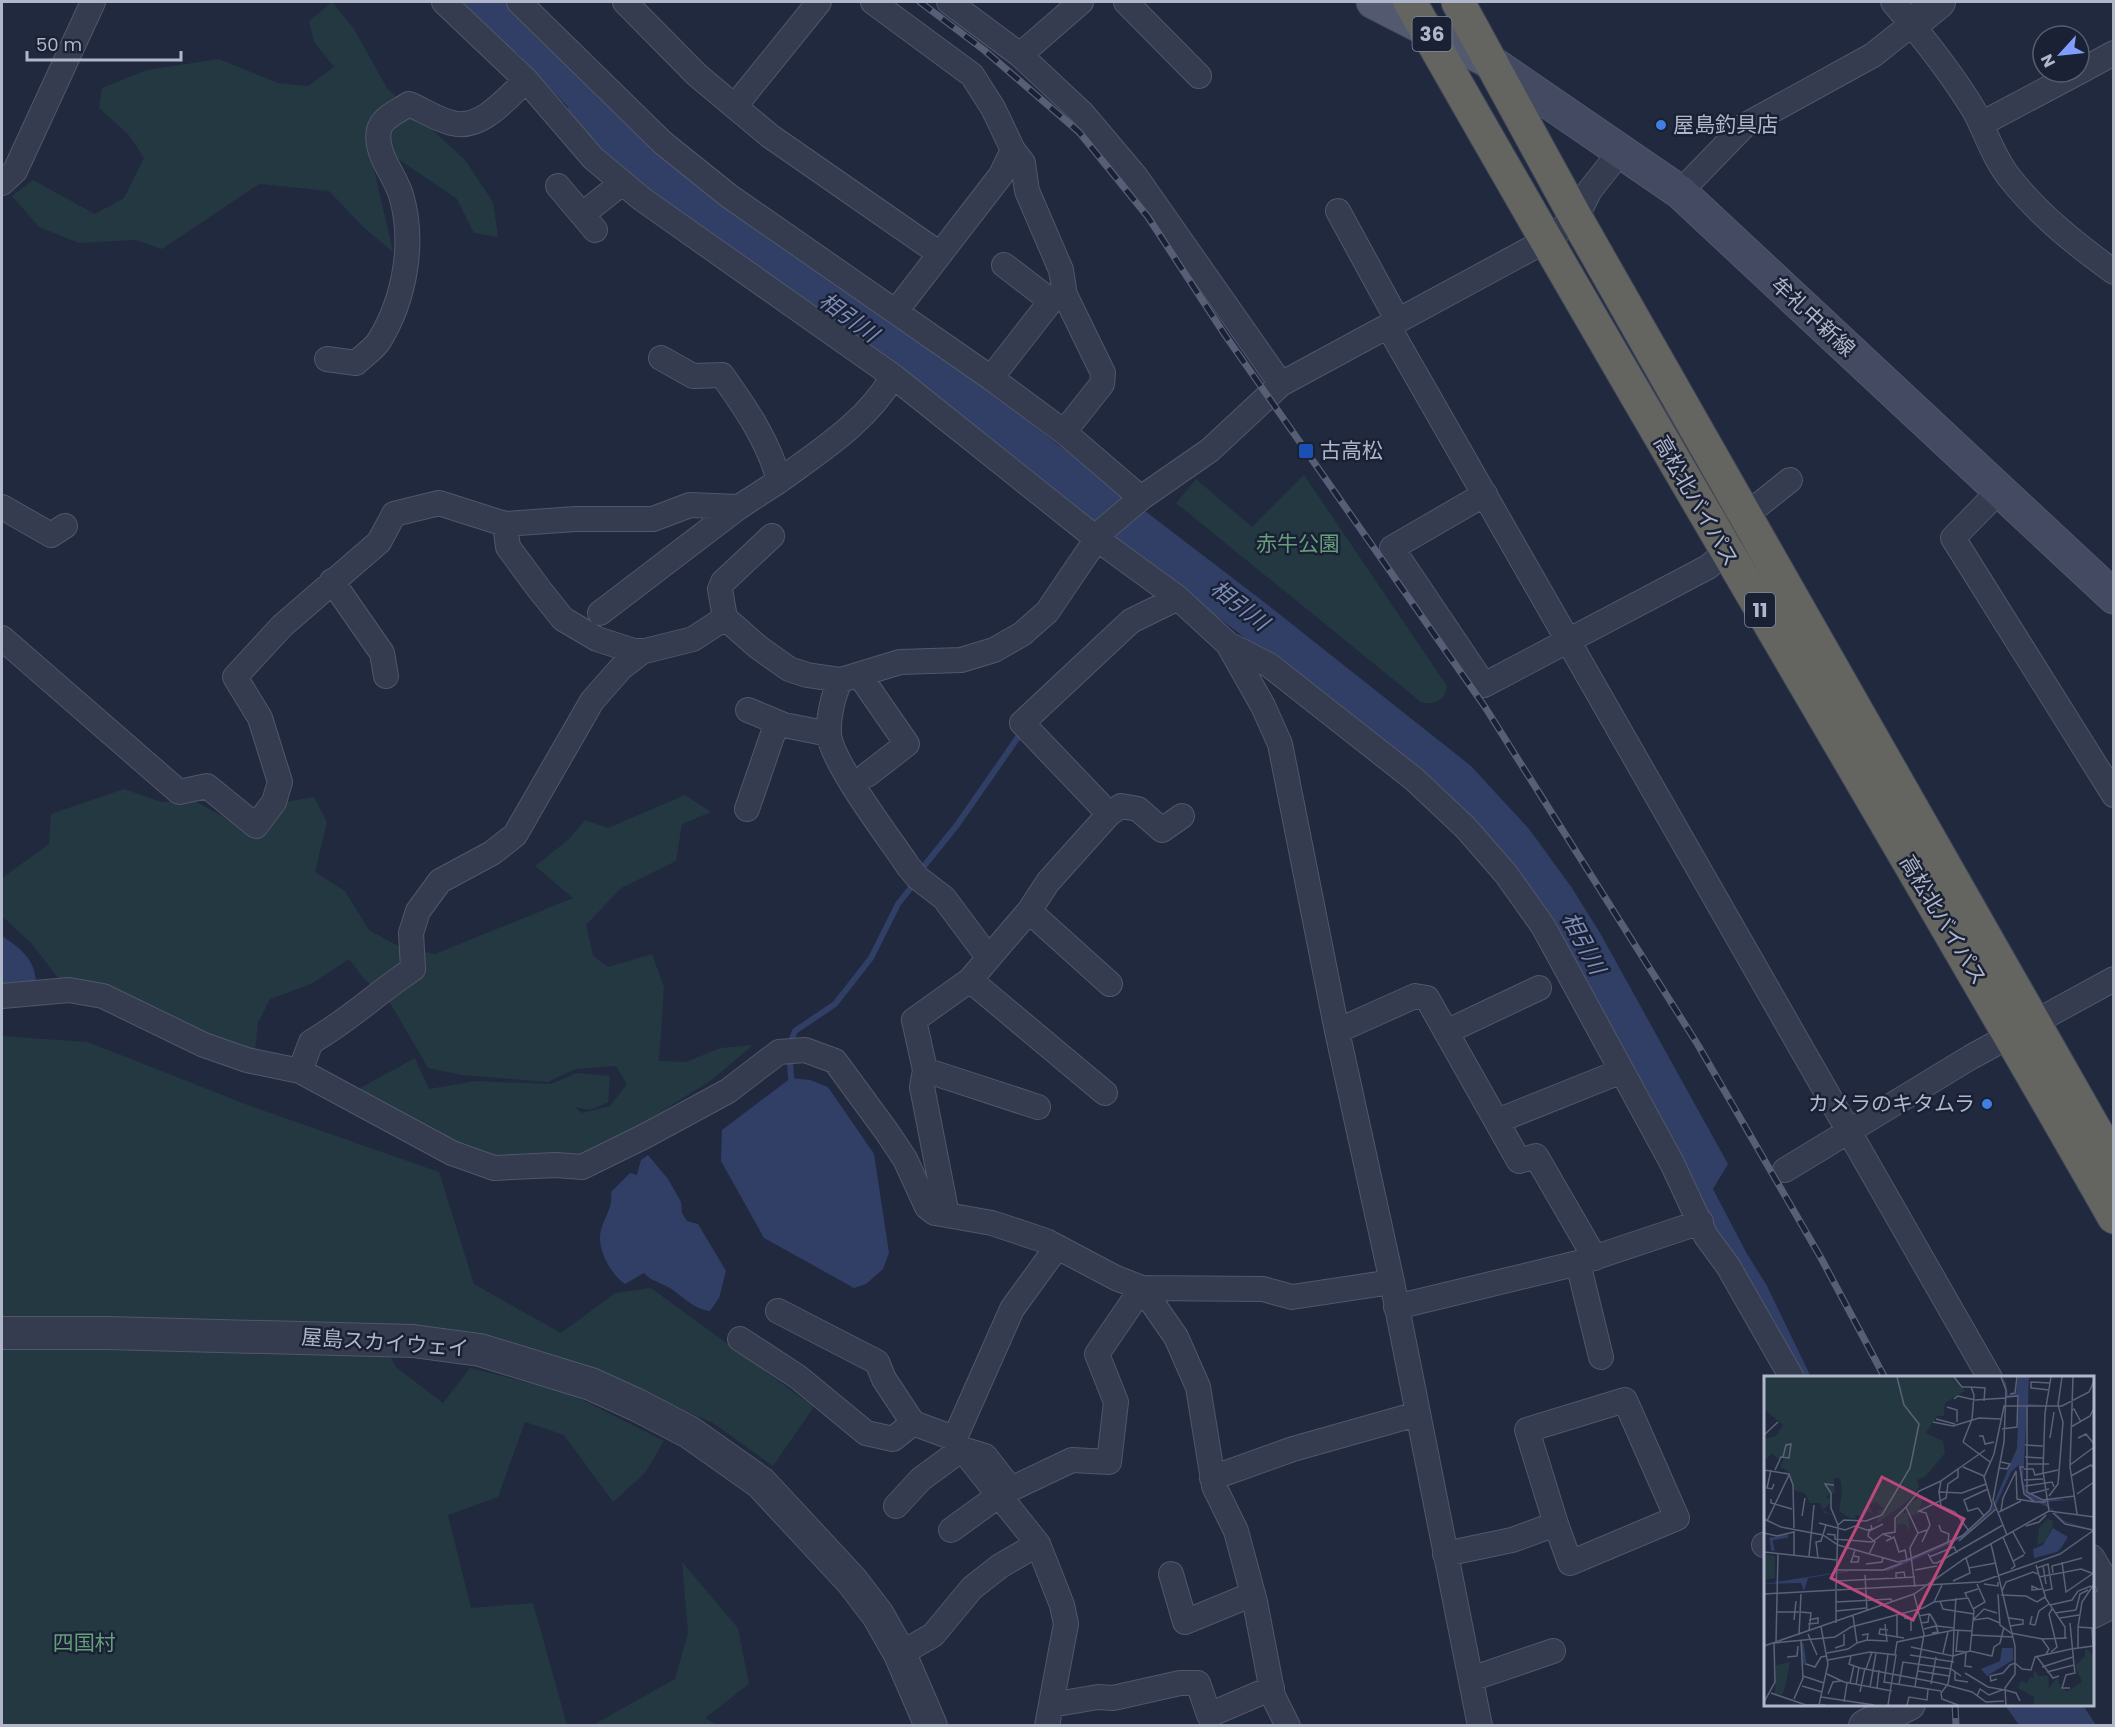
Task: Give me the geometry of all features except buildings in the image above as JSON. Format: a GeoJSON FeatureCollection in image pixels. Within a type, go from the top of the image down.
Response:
{"type":"FeatureCollection","features":[{"type":"Feature","properties":{"kind":"highway","name":"高松北バイパス"},"geometry":{"type":"LineString","coordinates":[[1410,2],[1545,241],[1726,552],[2023,1030],[2114,1163]]}},
{"type":"Feature","properties":{"kind":"highway","name":"高松北バイパス"},"geometry":{"type":"LineString","coordinates":[[1458,2],[1576,218],[1745,516],[2023,1030],[2114,1217]]}},
{"type":"Feature","properties":{"kind":"main road","name":"36"},"geometry":{"type":"LineString","coordinates":[[1373,2],[1492,63]]}},
{"type":"Feature","properties":{"kind":"main road","name":"牟礼中新線"},"geometry":{"type":"LineString","coordinates":[[1492,63],[1680,192],[2114,597]]}},
{"type":"Feature","properties":{"kind":"street"},"geometry":{"type":"LineString","coordinates":[[2,183],[15,171],[20,162],[93,2]]}},
{"type":"Feature","properties":{"kind":"street"},"geometry":{"type":"LineString","coordinates":[[444,2],[526,80],[593,158],[622,183],[783,301],[893,376],[1100,535],[1178,598],[1228,644],[1269,665],[1414,779],[1466,828],[1506,874],[1543,926],[1672,1163],[1706,1236],[1728,1266],[1791,1376]]}},
{"type":"Feature","properties":{"kind":"street"},"geometry":{"type":"LineString","coordinates":[[519,2],[672,149],[729,196],[896,311],[1064,432],[1137,500]]}},
{"type":"Feature","properties":{"kind":"street"},"geometry":{"type":"LineString","coordinates":[[625,2],[697,75],[770,136],[939,254]]}},
{"type":"Feature","properties":{"kind":"street"},"geometry":{"type":"LineString","coordinates":[[735,106],[819,2]]}},
{"type":"Feature","properties":{"kind":"street"},"geometry":{"type":"LineString","coordinates":[[873,2],[972,75],[993,108],[1012,150],[1023,163],[1027,191],[1061,270],[1058,298],[991,378]]}},
{"type":"Feature","properties":{"kind":"street"},"geometry":{"type":"LineString","coordinates":[[949,2],[1020,55],[1082,113],[1136,177],[1281,384]]}},
{"type":"Feature","properties":{"kind":"street"},"geometry":{"type":"LineString","coordinates":[[1020,55],[1081,2]]}},
{"type":"Feature","properties":{"kind":"street"},"geometry":{"type":"LineString","coordinates":[[1126,2],[1199,76]]}},
{"type":"Feature","properties":{"kind":"street"},"geometry":{"type":"LineString","coordinates":[[1680,192],[1744,126],[1873,55],[1903,13],[1939,2]]}},
{"type":"Feature","properties":{"kind":"street"},"geometry":{"type":"LineString","coordinates":[[1903,13],[1981,124],[2007,174],[2038,211],[2064,237],[2114,272]]}},
{"type":"Feature","properties":{"kind":"street"},"geometry":{"type":"LineString","coordinates":[[2091,65],[2114,53]]}},
{"type":"Feature","properties":{"kind":"street"},"geometry":{"type":"LineString","coordinates":[[327,359],[356,363],[378,342],[404,281],[408,226],[401,193],[381,148],[379,131],[384,119],[409,104],[453,123],[470,124],[495,109],[526,80]]}},
{"type":"Feature","properties":{"kind":"street"},"geometry":{"type":"LineString","coordinates":[[1981,124],[2056,84]]}},
{"type":"Feature","properties":{"kind":"street"},"geometry":{"type":"LineString","coordinates":[[896,311],[1001,175],[1012,150]]}},
{"type":"Feature","properties":{"kind":"street"},"geometry":{"type":"LineString","coordinates":[[988,957],[944,898],[918,878],[908,866],[854,785],[833,747],[829,734],[836,690],[850,678],[881,666],[900,662],[961,660],[994,650],[1022,634],[1047,612],[1100,535],[1137,500],[1210,450],[1281,384],[1545,241],[1576,218],[1590,190],[1620,152]]}},
{"type":"Feature","properties":{"kind":"street"},"geometry":{"type":"LineString","coordinates":[[558,186],[589,222],[622,183]]}},
{"type":"Feature","properties":{"kind":"street"},"geometry":{"type":"LineString","coordinates":[[1338,211],[1393,324],[1485,494],[1989,1376]]}},
{"type":"Feature","properties":{"kind":"street"},"geometry":{"type":"LineString","coordinates":[[1004,265],[1058,298],[1103,373],[1102,384],[1064,432]]}},
{"type":"Feature","properties":{"kind":"street"},"geometry":{"type":"LineString","coordinates":[[661,358],[693,376],[722,375],[746,409],[775,467],[779,481]]}},
{"type":"Feature","properties":{"kind":"street"},"geometry":{"type":"LineString","coordinates":[[600,613],[739,507],[832,443],[882,396],[893,376]]}},
{"type":"Feature","properties":{"kind":"street"},"geometry":{"type":"LineString","coordinates":[[1485,494],[1392,548],[1484,685],[1708,567],[1726,552],[1745,516],[1790,480]]}},
{"type":"Feature","properties":{"kind":"street"},"geometry":{"type":"LineString","coordinates":[[1999,491],[1953,538],[2114,795]]}},
{"type":"Feature","properties":{"kind":"street"},"geometry":{"type":"LineString","coordinates":[[2,638],[179,792],[207,786],[256,826],[274,802],[280,782],[260,718],[235,677],[282,627],[379,542],[394,514],[440,503],[505,524],[576,519],[653,519],[690,505],[739,507]]}},
{"type":"Feature","properties":{"kind":"street"},"geometry":{"type":"LineString","coordinates":[[2,507],[51,535],[65,526]]}},
{"type":"Feature","properties":{"kind":"street"},"geometry":{"type":"LineString","coordinates":[[505,524],[508,547],[563,619],[597,639],[634,651],[643,651],[693,639],[725,618]]}},
{"type":"Feature","properties":{"kind":"street"},"geometry":{"type":"LineString","coordinates":[[771,536],[723,582],[720,590],[725,618],[758,647],[789,669],[807,675],[850,678],[907,744],[867,775]]}},
{"type":"Feature","properties":{"kind":"street"},"geometry":{"type":"LineString","coordinates":[[332,581],[382,653],[386,676]]}},
{"type":"Feature","properties":{"kind":"street"},"geometry":{"type":"LineString","coordinates":[[1109,814],[1022,723],[1131,621],[1178,598]]}},
{"type":"Feature","properties":{"kind":"street"},"geometry":{"type":"LineString","coordinates":[[1228,644],[1263,706],[1280,744],[1337,1031],[1392,1282],[1480,1725]]}},
{"type":"Feature","properties":{"kind":"street"},"geometry":{"type":"LineString","coordinates":[[300,1071],[311,1042],[335,1029],[385,987],[413,969],[411,933],[424,903],[440,881],[492,853],[515,835],[592,701],[621,668],[643,651]]}},
{"type":"Feature","properties":{"kind":"street"},"geometry":{"type":"LineString","coordinates":[[748,710],[801,730],[829,734]]}},
{"type":"Feature","properties":{"kind":"street"},"geometry":{"type":"LineString","coordinates":[[747,809],[777,722]]}},
{"type":"Feature","properties":{"kind":"street"},"geometry":{"type":"LineString","coordinates":[[947,1215],[922,1087],[926,1070],[914,1020],[970,980],[1029,911],[1048,882],[1109,814],[1121,806],[1138,809],[1162,830],[1182,816]]}},
{"type":"Feature","properties":{"kind":"street"},"geometry":{"type":"LineString","coordinates":[[1029,911],[1110,984]]}},
{"type":"Feature","properties":{"kind":"street"},"geometry":{"type":"LineString","coordinates":[[1785,1170],[2114,979]]}},
{"type":"Feature","properties":{"kind":"street"},"geometry":{"type":"LineString","coordinates":[[970,980],[1105,1093]]}},
{"type":"Feature","properties":{"kind":"street"},"geometry":{"type":"LineString","coordinates":[[1446,1032],[1539,988]]}},
{"type":"Feature","properties":{"kind":"street"},"geometry":{"type":"LineString","coordinates":[[2,996],[69,990],[103,996],[204,1045],[247,1060],[300,1071],[452,1153],[494,1168],[556,1164],[582,1167],[728,1091],[779,1052],[805,1050],[835,1061],[887,1132],[904,1160],[927,1207],[935,1212],[992,1223],[1057,1247],[1116,1278],[1142,1288],[1263,1289],[1292,1297],[1392,1282]]}},
{"type":"Feature","properties":{"kind":"street"},"geometry":{"type":"LineString","coordinates":[[1337,1031],[1415,996],[1427,998],[1519,1161],[1536,1156],[1586,1260],[1601,1357]]}},
{"type":"Feature","properties":{"kind":"street"},"geometry":{"type":"LineString","coordinates":[[926,1070],[1038,1107]]}},
{"type":"Feature","properties":{"kind":"street"},"geometry":{"type":"LineString","coordinates":[[1497,1121],[1622,1071]]}},
{"type":"Feature","properties":{"kind":"street"},"geometry":{"type":"LineString","coordinates":[[1396,1306],[1586,1260],[1701,1222]]}},
{"type":"Feature","properties":{"kind":"street"},"geometry":{"type":"LineString","coordinates":[[896,1506],[958,1445],[1012,1309],[1057,1247]]}},
{"type":"Feature","properties":{"kind":"street"},"geometry":{"type":"LineString","coordinates":[[958,1445],[984,1456],[1011,1489],[1072,1460],[1109,1462],[1116,1401],[1097,1354],[1142,1288]]}},
{"type":"Feature","properties":{"kind":"street"},"geometry":{"type":"LineString","coordinates":[[1142,1288],[1176,1337],[1198,1388],[1212,1478],[1236,1532],[1253,1594],[1273,1696],[1288,1725]]}},
{"type":"Feature","properties":{"kind":"street"},"geometry":{"type":"LineString","coordinates":[[778,1311],[877,1362],[884,1379],[913,1423],[951,1437],[1038,1544],[1062,1605],[1066,1624],[1049,1715]]}},
{"type":"Feature","properties":{"kind":"street","name":"屋島スカイウェイ"},"geometry":{"type":"LineString","coordinates":[[2,1333],[108,1333],[413,1341],[480,1350],[591,1384],[638,1405],[689,1432],[761,1483],[852,1581],[878,1615],[900,1654],[931,1725]]}},
{"type":"Feature","properties":{"kind":"street"},"geometry":{"type":"LineString","coordinates":[[740,1339],[798,1377],[838,1407],[866,1433],[892,1438],[913,1423]]}},
{"type":"Feature","properties":{"kind":"street"},"geometry":{"type":"LineString","coordinates":[[1625,1400],[1677,1518],[1570,1563],[1556,1524],[1527,1430],[1625,1400]]}},
{"type":"Feature","properties":{"kind":"street"},"geometry":{"type":"LineString","coordinates":[[1212,1478],[1293,1449],[1417,1414]]}},
{"type":"Feature","properties":{"kind":"street"},"geometry":{"type":"LineString","coordinates":[[951,1530],[998,1496]]}},
{"type":"Feature","properties":{"kind":"street"},"geometry":{"type":"LineString","coordinates":[[1445,1554],[1512,1540],[1556,1524]]}},
{"type":"Feature","properties":{"kind":"street"},"geometry":{"type":"LineString","coordinates":[[900,1654],[933,1635],[972,1588],[1000,1566],[1038,1544]]}},
{"type":"Feature","properties":{"kind":"street"},"geometry":{"type":"LineString","coordinates":[[2094,1560],[2114,1594]]}},
{"type":"Feature","properties":{"kind":"street"},"geometry":{"type":"LineString","coordinates":[[1171,1574],[1185,1622],[1253,1594]]}},
{"type":"Feature","properties":{"kind":"street"},"geometry":{"type":"LineString","coordinates":[[2094,1611],[2114,1601]]}},
{"type":"Feature","properties":{"kind":"street"},"geometry":{"type":"LineString","coordinates":[[1471,1679],[1553,1651]]}},
{"type":"Feature","properties":{"kind":"street"},"geometry":{"type":"LineString","coordinates":[[1049,1715],[1098,1697],[1113,1698],[1180,1683],[1198,1683],[1200,1720],[1272,1688]]}},
{"type":"Feature","properties":{"kind":"street"},"geometry":{"type":"LineString","coordinates":[[1870,1716],[1902,1706]]}},
{"type":"Feature","properties":{"kind":"green space"},"geometry":{"type":"Polygon","coordinates":[[[332,2],[354,29],[387,88],[465,160],[493,202],[498,237],[474,233],[457,199],[394,156],[368,143],[393,252],[361,225],[329,191],[259,184],[162,249],[135,240],[79,243],[39,227],[12,196],[33,180],[95,214],[124,198],[144,158],[128,134],[99,108],[102,88],[147,70],[219,59],[278,83],[308,86],[334,67],[314,42],[309,21],[332,2]]]}},
{"type":"Feature","properties":{"kind":"green space","name":"赤牛公園"},"geometry":{"type":"Polygon","coordinates":[[[1304,475],[1447,686],[1444,695],[1438,701],[1421,702],[1176,503],[1196,479],[1252,527],[1304,475]]]}},
{"type":"Feature","properties":{"kind":"green space"},"geometry":{"type":"Polygon","coordinates":[[[124,789],[162,802],[195,801],[252,833],[280,803],[314,797],[327,822],[315,872],[345,891],[369,930],[400,947],[435,954],[573,898],[535,866],[568,840],[585,820],[608,828],[685,795],[711,812],[682,824],[676,861],[621,888],[586,925],[593,956],[608,967],[652,954],[664,987],[659,1061],[686,1062],[720,1048],[753,1045],[713,1079],[607,1146],[568,1156],[495,1160],[351,1093],[415,1058],[429,1089],[475,1081],[551,1084],[577,1073],[610,1076],[608,1102],[590,1110],[575,1107],[582,1113],[610,1106],[627,1084],[616,1066],[575,1069],[548,1082],[462,1075],[428,1068],[389,1001],[364,979],[349,959],[311,984],[270,999],[258,1023],[255,1051],[192,1032],[107,989],[58,978],[31,943],[2,916],[2,878],[49,844],[51,814],[124,789]]]}},
{"type":"Feature","properties":{"kind":"green space","name":"四国村"},"geometry":{"type":"Polygon","coordinates":[[[2,1036],[88,1042],[245,1104],[439,1172],[474,1284],[561,1333],[615,1293],[651,1288],[814,1407],[773,1466],[713,1423],[589,1368],[377,1332],[396,1367],[443,1403],[470,1368],[567,1392],[664,1441],[645,1473],[613,1502],[564,1435],[525,1422],[498,1497],[448,1515],[471,1608],[533,1603],[567,1725],[2,1725],[2,1036]]]}},
{"type":"Feature","properties":{"kind":"green space"},"geometry":{"type":"Polygon","coordinates":[[[682,1562],[738,1628],[749,1684],[705,1718],[717,1725],[593,1725],[675,1679],[688,1633],[682,1562]]]}},
{"type":"Feature","properties":{"kind":"water","name":"相引川"},"geometry":{"type":"Polygon","coordinates":[[[456,2],[504,2],[538,32],[971,378],[1264,602],[1471,766],[1529,829],[1572,888],[1600,933],[1728,1164],[1713,1189],[1747,1254],[1766,1284],[1811,1376],[1797,1376],[1709,1220],[1697,1186],[1673,1142],[1549,923],[1327,701],[1033,475],[683,221],[594,144],[568,117],[568,107],[517,53],[510,51],[456,2]]]}},
{"type":"Feature","properties":{"kind":"water"},"geometry":{"type":"Polygon","coordinates":[[[2,936],[30,961],[36,982],[2,989],[2,936]]]}},
{"type":"Feature","properties":{"kind":"water"},"geometry":{"type":"Polygon","coordinates":[[[791,1078],[810,1080],[828,1087],[874,1154],[889,1253],[883,1269],[866,1284],[854,1288],[764,1238],[721,1161],[722,1130],[791,1078]]]}},
{"type":"Feature","properties":{"kind":"water"},"geometry":{"type":"Polygon","coordinates":[[[648,1155],[668,1179],[681,1202],[682,1213],[687,1221],[698,1224],[726,1271],[719,1298],[710,1311],[691,1304],[644,1273],[625,1284],[604,1257],[600,1238],[611,1204],[611,1192],[630,1173],[637,1175],[641,1160],[648,1155]]]}},
{"type":"Feature","properties":{"kind":"water"},"geometry":{"type":"Polygon","coordinates":[[[2006,1706],[2084,1706],[2096,1725],[2019,1725],[2006,1706]]]}},
{"type":"Feature","properties":{"kind":"waterway"},"geometry":{"type":"LineString","coordinates":[[920,871],[957,825],[1021,733]]}},
{"type":"Feature","properties":{"kind":"waterway"},"geometry":{"type":"LineString","coordinates":[[790,1044],[795,1031],[835,1004],[871,958],[898,904],[913,885]]}},
{"type":"Feature","properties":{"kind":"waterway"},"geometry":{"type":"LineString","coordinates":[[790,1060],[791,1078]]}},
{"type":"Feature","properties":{"kind":"railway"},"geometry":{"type":"LineString","coordinates":[[920,2],[984,50],[1079,132],[1148,217],[1225,335],[1485,707],[1698,1045],[1821,1258],[1884,1376]]}},
{"type":"Feature","properties":{"kind":"railway"},"geometry":{"type":"LineString","coordinates":[[1955,1706],[1956,1726]]}},
{"type":"Feature","properties":{"kind":"place","name":"屋島釣具店"},"geometry":{"type":"Point","coordinates":[1661,125]}},
{"type":"Feature","properties":{"kind":"place","name":"古高松"},"geometry":{"type":"Point","coordinates":[1306,451]}},
{"type":"Feature","properties":{"kind":"place","name":"カメラのキタムラ"},"geometry":{"type":"Point","coordinates":[1987,1104]}}]}
